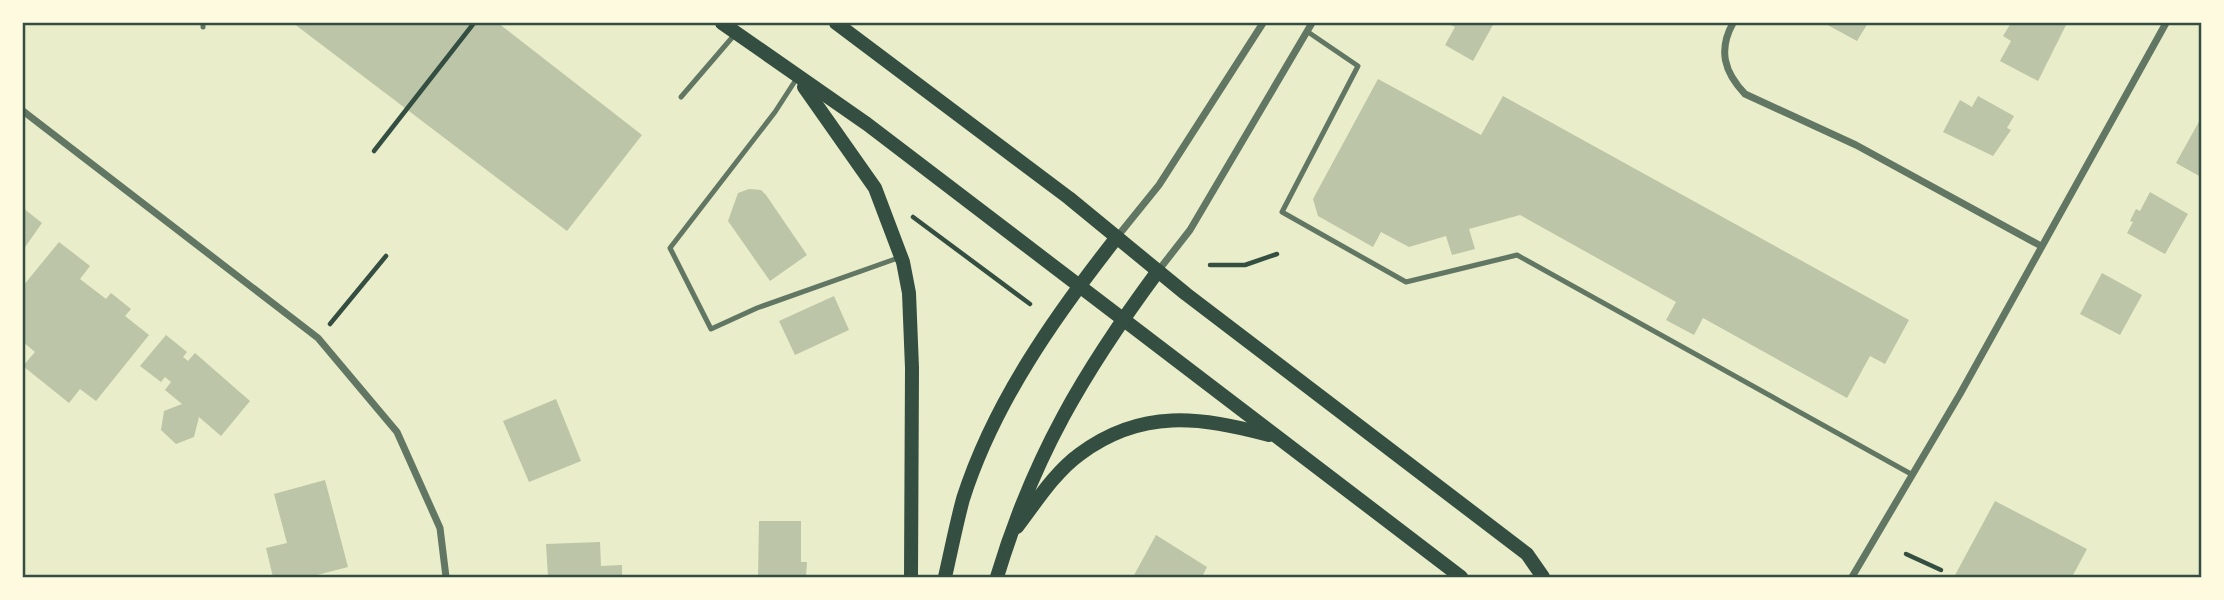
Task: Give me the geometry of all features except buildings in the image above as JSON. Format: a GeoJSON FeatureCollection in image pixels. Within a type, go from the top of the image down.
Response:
{"type":"FeatureCollection","features":[{"type":"Feature","properties":{"kind":"main road"},"geometry":{"type":"LineString","coordinates":[[722,23],[797,78],[867,124],[1461,577]]}},
{"type":"Feature","properties":{"kind":"main road"},"geometry":{"type":"LineString","coordinates":[[836,23],[1527,555],[1543,577]]}},
{"type":"Feature","properties":{"kind":"main road"},"geometry":{"type":"LineString","coordinates":[[797,78],[875,188],[901,257],[909,293],[911,333],[911,577]]}},
{"type":"Feature","properties":{"kind":"main road"},"geometry":{"type":"LineString","coordinates":[[945,577],[964,498],[993,426],[1053,321],[1117,237]]}},
{"type":"Feature","properties":{"kind":"main road"},"geometry":{"type":"LineString","coordinates":[[997,577],[1010,536],[1046,447],[1121,320],[1158,271]]}},
{"type":"Feature","properties":{"kind":"main road"},"geometry":{"type":"LineString","coordinates":[[1010,536],[1061,471],[1080,454],[1141,425],[1176,418],[1195,419],[1275,437]]}},
{"type":"Feature","properties":{"kind":"street"},"geometry":{"type":"LineString","coordinates":[[1117,237],[1159,185],[1263,23]]}},
{"type":"Feature","properties":{"kind":"street"},"geometry":{"type":"LineString","coordinates":[[1158,271],[1189,230],[1312,23]]}},
{"type":"Feature","properties":{"kind":"street"},"geometry":{"type":"LineString","coordinates":[[1733,23],[1726,36],[1724,55],[1733,82],[1745,94],[1856,145],[2041,246]]}},
{"type":"Feature","properties":{"kind":"street"},"geometry":{"type":"LineString","coordinates":[[1852,577],[1960,394],[2166,23]]}},
{"type":"Feature","properties":{"kind":"street"},"geometry":{"type":"LineString","coordinates":[[23,111],[318,338],[397,432],[440,528],[446,577]]}},
{"type":"Feature","properties":{"kind":"lane"},"geometry":{"type":"LineString","coordinates":[[1308,32],[1358,66],[1282,212],[1406,282],[1517,256],[1911,474]]}},
{"type":"Feature","properties":{"kind":"lane"},"geometry":{"type":"LineString","coordinates":[[681,97],[736,33]]}},
{"type":"Feature","properties":{"kind":"lane"},"geometry":{"type":"LineString","coordinates":[[797,78],[775,112],[670,248],[711,328],[757,308],[901,257]]}},
{"type":"Feature","properties":{"kind":"path"},"geometry":{"type":"LineString","coordinates":[[374,151],[474,23]]}},
{"type":"Feature","properties":{"kind":"path"},"geometry":{"type":"LineString","coordinates":[[903,209],[1030,304]]}},
{"type":"Feature","properties":{"kind":"path"},"geometry":{"type":"LineString","coordinates":[[1210,265],[1245,265],[1277,254]]}},
{"type":"Feature","properties":{"kind":"path"},"geometry":{"type":"LineString","coordinates":[[318,338],[386,256]]}},
{"type":"Feature","properties":{"kind":"path"},"geometry":{"type":"LineString","coordinates":[[1906,554],[1941,570]]}}]}
